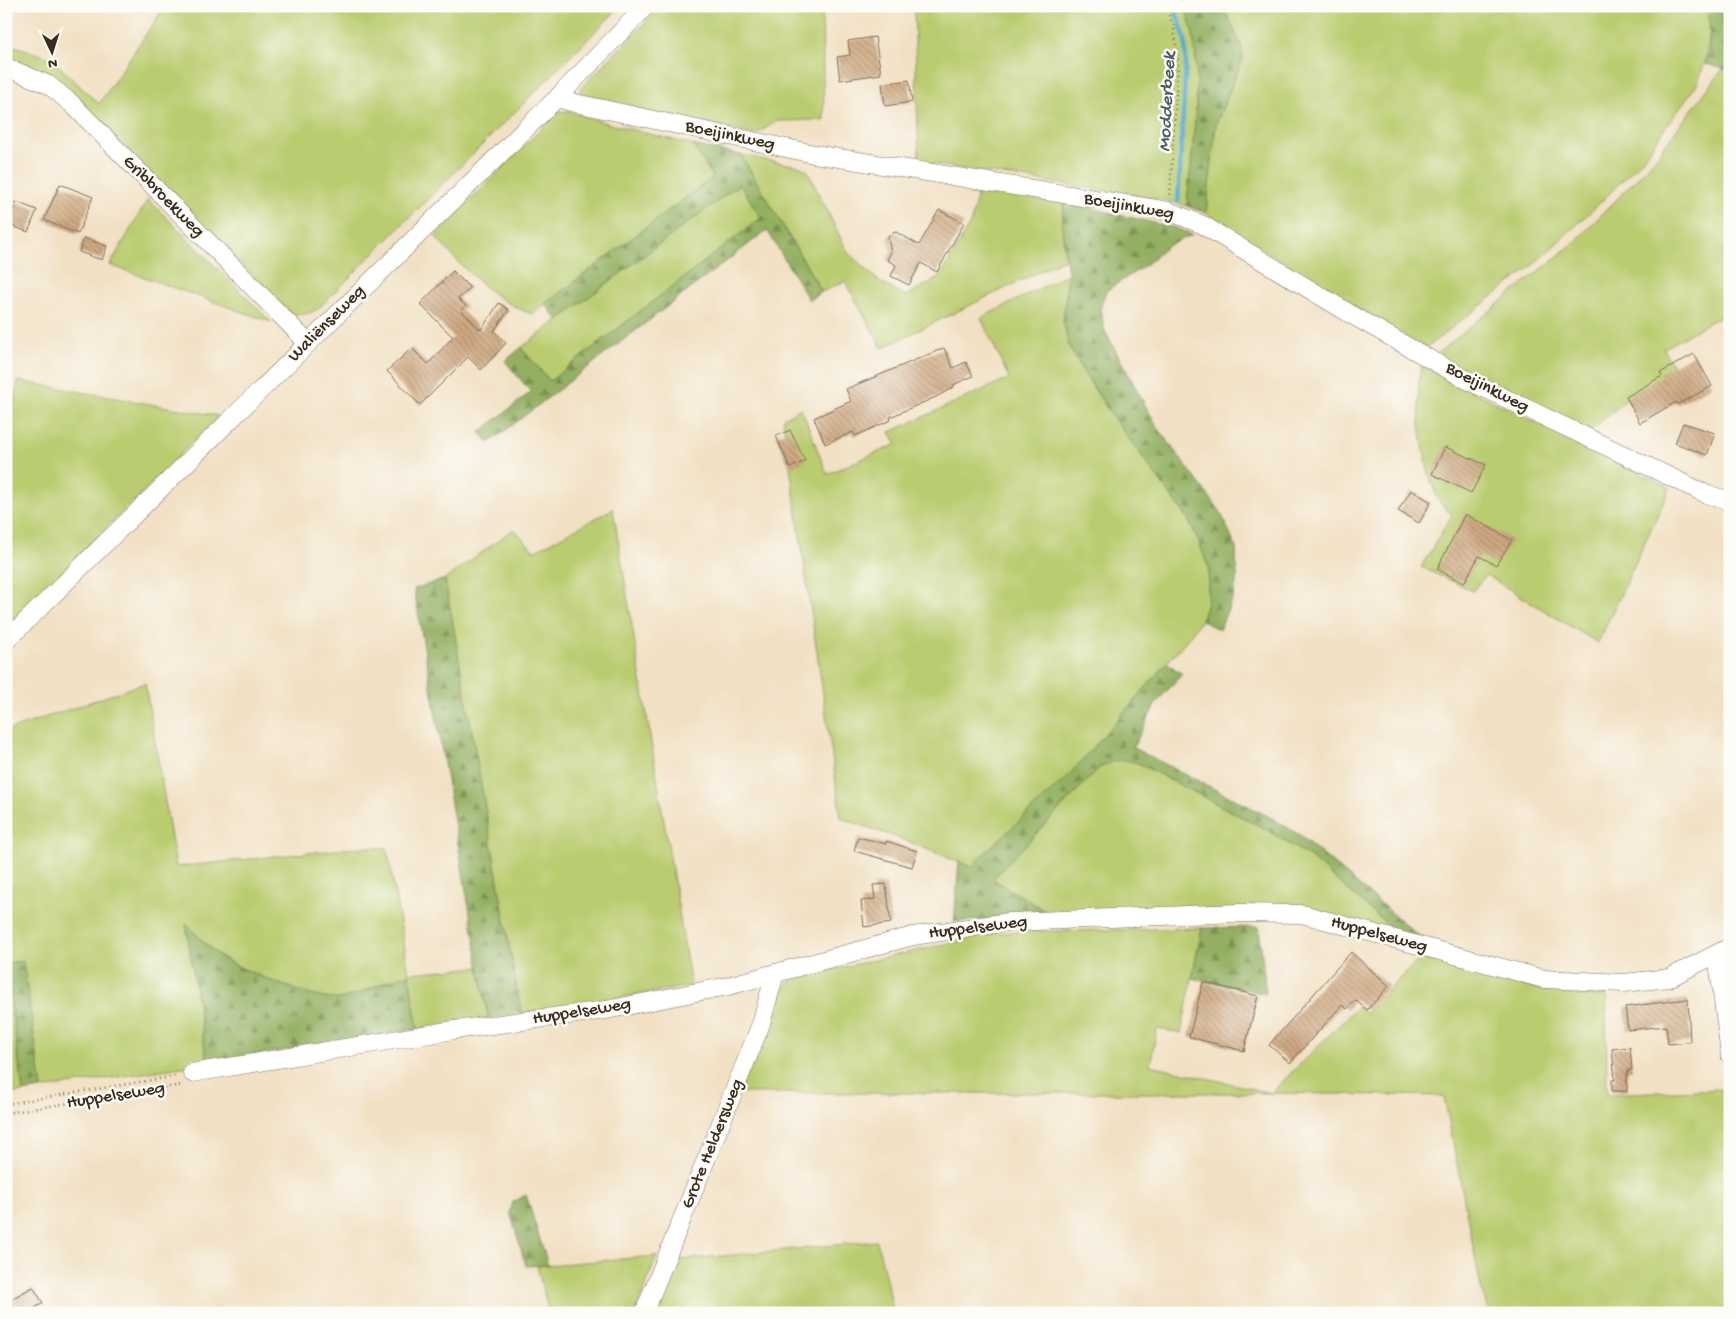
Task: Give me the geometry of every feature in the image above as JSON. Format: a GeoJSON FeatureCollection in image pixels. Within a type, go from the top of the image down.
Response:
{"type":"FeatureCollection","features":[{"type":"Feature","properties":{"kind":"street","name":"Waliënseweg"},"geometry":{"type":"LineString","coordinates":[[6,640],[557,98],[646,6]]}},
{"type":"Feature","properties":{"kind":"street","name":"Gribbroekweg"},"geometry":{"type":"LineString","coordinates":[[6,67],[49,85],[72,104],[308,343]]}},
{"type":"Feature","properties":{"kind":"street","name":"Boeijinkweg"},"geometry":{"type":"LineString","coordinates":[[557,98],[814,154],[1169,211],[1203,225],[1352,315],[1465,379],[1706,494],[1730,501]]}},
{"type":"Feature","properties":{"kind":"street","name":"Huppelseweg"},"geometry":{"type":"LineString","coordinates":[[188,1079],[454,1030],[606,1010],[728,986],[913,936],[1008,922],[1238,914],[1302,914],[1544,979],[1624,983],[1670,978],[1723,951]]}},
{"type":"Feature","properties":{"kind":"street"},"geometry":{"type":"LineString","coordinates":[[1723,951],[1730,1055]]}},
{"type":"Feature","properties":{"kind":"street","name":"Grote Heldersweg"},"geometry":{"type":"LineString","coordinates":[[644,1313],[761,1024],[775,973]]}},
{"type":"Feature","properties":{"kind":"path"},"geometry":{"type":"LineString","coordinates":[[1165,6],[1174,27],[1178,60],[1169,211]]}},
{"type":"Feature","properties":{"kind":"path","name":"Huppelseweg"},"geometry":{"type":"LineString","coordinates":[[6,1104],[188,1079]]}},
{"type":"Feature","properties":{"kind":"path","name":"Huppelseweg"},"geometry":{"type":"LineString","coordinates":[[6,1113],[188,1079]]}},
{"type":"Feature","properties":{"kind":"green space"},"geometry":{"type":"Polygon","coordinates":[[[165,6],[621,6],[320,307],[312,312],[299,314],[287,311],[57,79],[6,62],[6,43],[50,58],[99,104],[165,6]]]}},
{"type":"Feature","properties":{"kind":"green space"},"geometry":{"type":"Polygon","coordinates":[[[662,6],[822,6],[824,120],[777,121],[755,135],[587,99],[581,95],[580,89],[662,6]]]}},
{"type":"Feature","properties":{"kind":"green space"},"geometry":{"type":"Polygon","coordinates":[[[914,6],[1184,6],[1191,27],[1197,77],[1187,206],[1165,200],[919,162],[914,6]]]}},
{"type":"Feature","properties":{"kind":"green space"},"geometry":{"type":"Polygon","coordinates":[[[1184,6],[1220,6],[1227,15],[1241,45],[1243,58],[1216,124],[1206,213],[1187,206],[1197,77],[1191,27],[1184,6]]]}},
{"type":"Feature","properties":{"kind":"green space"},"geometry":{"type":"Polygon","coordinates":[[[1220,6],[1708,6],[1710,24],[1708,55],[1697,84],[1641,161],[1602,201],[1531,267],[1423,350],[1206,213],[1216,124],[1243,58],[1241,45],[1227,15],[1220,6]]]}},
{"type":"Feature","properties":{"kind":"green space"},"geometry":{"type":"Polygon","coordinates":[[[1708,6],[1730,6],[1730,70],[1705,64],[1710,37],[1708,6]]]}},
{"type":"Feature","properties":{"kind":"green space"},"geometry":{"type":"Polygon","coordinates":[[[1723,69],[1730,70],[1730,327],[1722,315],[1663,349],[1675,369],[1625,401],[1588,433],[1433,357],[1575,242],[1648,167],[1723,69]]]}},
{"type":"Feature","properties":{"kind":"green space"},"geometry":{"type":"Polygon","coordinates":[[[567,111],[693,145],[713,177],[532,314],[504,301],[491,292],[467,271],[435,236],[558,112],[567,111]]]}},
{"type":"Feature","properties":{"kind":"green space"},"geometry":{"type":"Polygon","coordinates":[[[693,145],[741,155],[822,292],[809,300],[767,230],[489,443],[480,432],[531,392],[505,361],[521,348],[550,381],[761,218],[740,184],[558,320],[545,304],[713,177],[693,145]]]}},
{"type":"Feature","properties":{"kind":"green space"},"geometry":{"type":"Polygon","coordinates":[[[741,155],[798,166],[807,170],[848,253],[881,283],[906,296],[940,277],[971,222],[979,189],[1064,202],[1062,228],[1065,259],[882,348],[845,281],[822,292],[741,155]]]}},
{"type":"Feature","properties":{"kind":"green space"},"geometry":{"type":"Polygon","coordinates":[[[740,183],[761,218],[550,381],[521,348],[740,183]]]}},
{"type":"Feature","properties":{"kind":"green space"},"geometry":{"type":"Polygon","coordinates":[[[148,199],[271,322],[110,265],[148,199]]]}},
{"type":"Feature","properties":{"kind":"green space"},"geometry":{"type":"Polygon","coordinates":[[[1064,202],[1176,228],[1192,235],[1167,246],[1147,264],[1106,291],[1100,309],[1105,331],[1157,427],[1220,511],[1236,548],[1237,577],[1233,598],[1219,630],[1201,620],[1207,604],[1209,569],[1195,532],[1186,516],[1110,413],[1069,347],[1063,320],[1068,274],[1062,228],[1064,202]]]}},
{"type":"Feature","properties":{"kind":"green space"},"geometry":{"type":"Polygon","coordinates":[[[1068,274],[1079,366],[1110,413],[1186,516],[1205,553],[1209,569],[1207,604],[1201,620],[1188,638],[1112,728],[1070,774],[973,868],[907,841],[841,818],[783,418],[801,408],[827,474],[897,444],[890,432],[1009,378],[981,318],[1068,274]]]}},
{"type":"Feature","properties":{"kind":"green space"},"geometry":{"type":"Polygon","coordinates":[[[1421,366],[1670,488],[1598,643],[1486,575],[1473,591],[1421,567],[1452,515],[1437,497],[1424,451],[1419,414],[1421,366]]]}},
{"type":"Feature","properties":{"kind":"green space"},"geometry":{"type":"Polygon","coordinates":[[[18,381],[219,416],[6,627],[6,442],[18,381]]]}},
{"type":"Feature","properties":{"kind":"green space"},"geometry":{"type":"Polygon","coordinates":[[[613,509],[691,986],[521,1013],[445,579],[514,529],[534,551],[613,509]]]}},
{"type":"Feature","properties":{"kind":"green space"},"geometry":{"type":"Polygon","coordinates":[[[445,579],[521,1013],[488,1018],[414,589],[445,579]]]}},
{"type":"Feature","properties":{"kind":"green space"},"geometry":{"type":"Polygon","coordinates":[[[1167,663],[1182,674],[1156,703],[1133,748],[1270,817],[1298,834],[1430,945],[1403,938],[1310,857],[1269,831],[1138,763],[1122,760],[1099,768],[993,879],[1050,914],[954,922],[959,861],[973,868],[978,859],[1070,774],[1167,663]]]}},
{"type":"Feature","properties":{"kind":"green space"},"geometry":{"type":"Polygon","coordinates":[[[145,683],[176,867],[363,847],[387,848],[409,973],[479,967],[488,1018],[418,1029],[392,979],[356,994],[334,999],[324,998],[242,968],[220,956],[186,925],[207,1063],[42,1089],[23,962],[6,963],[6,731],[145,683]]]}},
{"type":"Feature","properties":{"kind":"green space"},"geometry":{"type":"Polygon","coordinates":[[[1125,759],[1138,763],[1269,831],[1310,857],[1403,938],[1327,915],[1050,914],[993,879],[1099,768],[1114,760],[1125,759]]]}},
{"type":"Feature","properties":{"kind":"green space"},"geometry":{"type":"Polygon","coordinates":[[[186,924],[219,956],[276,983],[312,995],[337,999],[345,998],[409,974],[418,1029],[207,1063],[186,924]]]}},
{"type":"Feature","properties":{"kind":"green space"},"geometry":{"type":"Polygon","coordinates":[[[1259,927],[1266,994],[1192,978],[1202,928],[1259,927]]]}},
{"type":"Feature","properties":{"kind":"green space"},"geometry":{"type":"Polygon","coordinates":[[[1202,928],[1181,1033],[1157,1029],[1150,1065],[1271,1093],[738,1093],[784,990],[789,981],[799,977],[986,935],[1011,932],[1202,928]]]}},
{"type":"Feature","properties":{"kind":"green space"},"geometry":{"type":"Polygon","coordinates":[[[1420,958],[1536,988],[1583,995],[1606,995],[1607,1094],[1722,1089],[1730,1153],[1730,1313],[1489,1313],[1481,1288],[1444,1096],[1271,1093],[1358,1006],[1366,1013],[1420,958]]]}},
{"type":"Feature","properties":{"kind":"green space"},"geometry":{"type":"Polygon","coordinates":[[[23,961],[42,1089],[23,1092],[6,963],[23,961]]]}},
{"type":"Feature","properties":{"kind":"green space"},"geometry":{"type":"Polygon","coordinates":[[[6,976],[23,1092],[8,1094],[6,1085],[6,976]]]}},
{"type":"Feature","properties":{"kind":"green space"},"geometry":{"type":"Polygon","coordinates":[[[526,1195],[548,1265],[526,1266],[510,1212],[513,1202],[526,1195]]]}},
{"type":"Feature","properties":{"kind":"green space"},"geometry":{"type":"Polygon","coordinates":[[[877,1241],[894,1313],[651,1313],[670,1261],[877,1241]]]}},
{"type":"Feature","properties":{"kind":"green space"},"geometry":{"type":"Polygon","coordinates":[[[657,1256],[635,1313],[549,1313],[537,1266],[657,1256]]]}},
{"type":"Feature","properties":{"kind":"building"},"geometry":{"type":"Polygon","coordinates":[[[875,37],[881,74],[840,80],[837,57],[850,55],[848,41],[875,37]]]}},
{"type":"Feature","properties":{"kind":"building"},"geometry":{"type":"Polygon","coordinates":[[[909,80],[912,102],[885,106],[882,84],[909,80]]]}},
{"type":"Feature","properties":{"kind":"building"},"geometry":{"type":"Polygon","coordinates":[[[60,184],[93,197],[78,234],[44,220],[60,184]]]}},
{"type":"Feature","properties":{"kind":"building"},"geometry":{"type":"Polygon","coordinates":[[[16,202],[37,210],[28,232],[7,224],[16,202]]]}},
{"type":"Feature","properties":{"kind":"building"},"geometry":{"type":"Polygon","coordinates":[[[939,210],[964,223],[937,272],[921,263],[909,285],[891,276],[896,265],[887,260],[891,252],[888,238],[890,234],[896,232],[919,245],[939,210]]]}},
{"type":"Feature","properties":{"kind":"building"},"geometry":{"type":"Polygon","coordinates":[[[84,238],[107,246],[102,260],[79,252],[84,238]]]}},
{"type":"Feature","properties":{"kind":"building"},"geometry":{"type":"Polygon","coordinates":[[[453,271],[470,288],[458,299],[466,306],[461,310],[481,330],[499,303],[509,310],[494,331],[506,343],[481,370],[468,357],[420,405],[387,371],[412,348],[428,364],[453,337],[420,304],[453,271]]]}},
{"type":"Feature","properties":{"kind":"building"},"geometry":{"type":"Polygon","coordinates":[[[944,348],[953,368],[966,362],[973,376],[953,385],[954,387],[936,397],[890,417],[891,420],[855,436],[853,432],[825,444],[814,418],[851,401],[846,389],[944,348]]]}},
{"type":"Feature","properties":{"kind":"building"},"geometry":{"type":"Polygon","coordinates":[[[1694,354],[1712,386],[1678,404],[1676,402],[1640,423],[1626,397],[1662,376],[1660,373],[1694,354]]]}},
{"type":"Feature","properties":{"kind":"building"},"geometry":{"type":"Polygon","coordinates":[[[1683,423],[1715,433],[1707,455],[1675,443],[1683,423]]]}},
{"type":"Feature","properties":{"kind":"building"},"geometry":{"type":"Polygon","coordinates":[[[790,430],[805,461],[790,468],[776,436],[790,430]]]}},
{"type":"Feature","properties":{"kind":"building"},"geometry":{"type":"Polygon","coordinates":[[[1445,447],[1486,465],[1471,493],[1432,474],[1445,447]]]}},
{"type":"Feature","properties":{"kind":"building"},"geometry":{"type":"Polygon","coordinates":[[[1411,490],[1431,502],[1419,523],[1398,511],[1411,490]]]}},
{"type":"Feature","properties":{"kind":"building"},"geometry":{"type":"Polygon","coordinates":[[[1465,514],[1512,540],[1496,565],[1479,556],[1464,583],[1437,569],[1465,514]]]}},
{"type":"Feature","properties":{"kind":"building"},"geometry":{"type":"Polygon","coordinates":[[[858,837],[886,844],[886,841],[917,851],[912,867],[854,851],[858,837]]]}},
{"type":"Feature","properties":{"kind":"building"},"geometry":{"type":"Polygon","coordinates":[[[886,884],[891,923],[864,927],[861,901],[875,899],[873,885],[886,884]]]}},
{"type":"Feature","properties":{"kind":"building"},"geometry":{"type":"Polygon","coordinates":[[[1351,952],[1389,986],[1367,1010],[1355,1000],[1347,1009],[1342,1005],[1290,1063],[1269,1045],[1351,952]]]}},
{"type":"Feature","properties":{"kind":"building"},"geometry":{"type":"Polygon","coordinates":[[[1203,982],[1258,996],[1244,1051],[1189,1037],[1203,982]]]}},
{"type":"Feature","properties":{"kind":"building"},"geometry":{"type":"Polygon","coordinates":[[[1688,999],[1690,1042],[1668,1044],[1666,1026],[1628,1030],[1625,1007],[1688,999]]]}},
{"type":"Feature","properties":{"kind":"building"},"geometry":{"type":"Polygon","coordinates":[[[1630,1047],[1632,1070],[1628,1070],[1627,1091],[1612,1091],[1612,1080],[1615,1080],[1612,1049],[1630,1047]]]}},
{"type":"Feature","properties":{"kind":"building"},"geometry":{"type":"Polygon","coordinates":[[[33,1287],[43,1303],[27,1313],[6,1313],[6,1302],[33,1287]]]}},
{"type":"Feature","properties":{"kind":"waterway","name":"Modderbeek"},"geometry":{"type":"LineString","coordinates":[[1174,6],[1185,39],[1186,61],[1178,202]]}}]}
